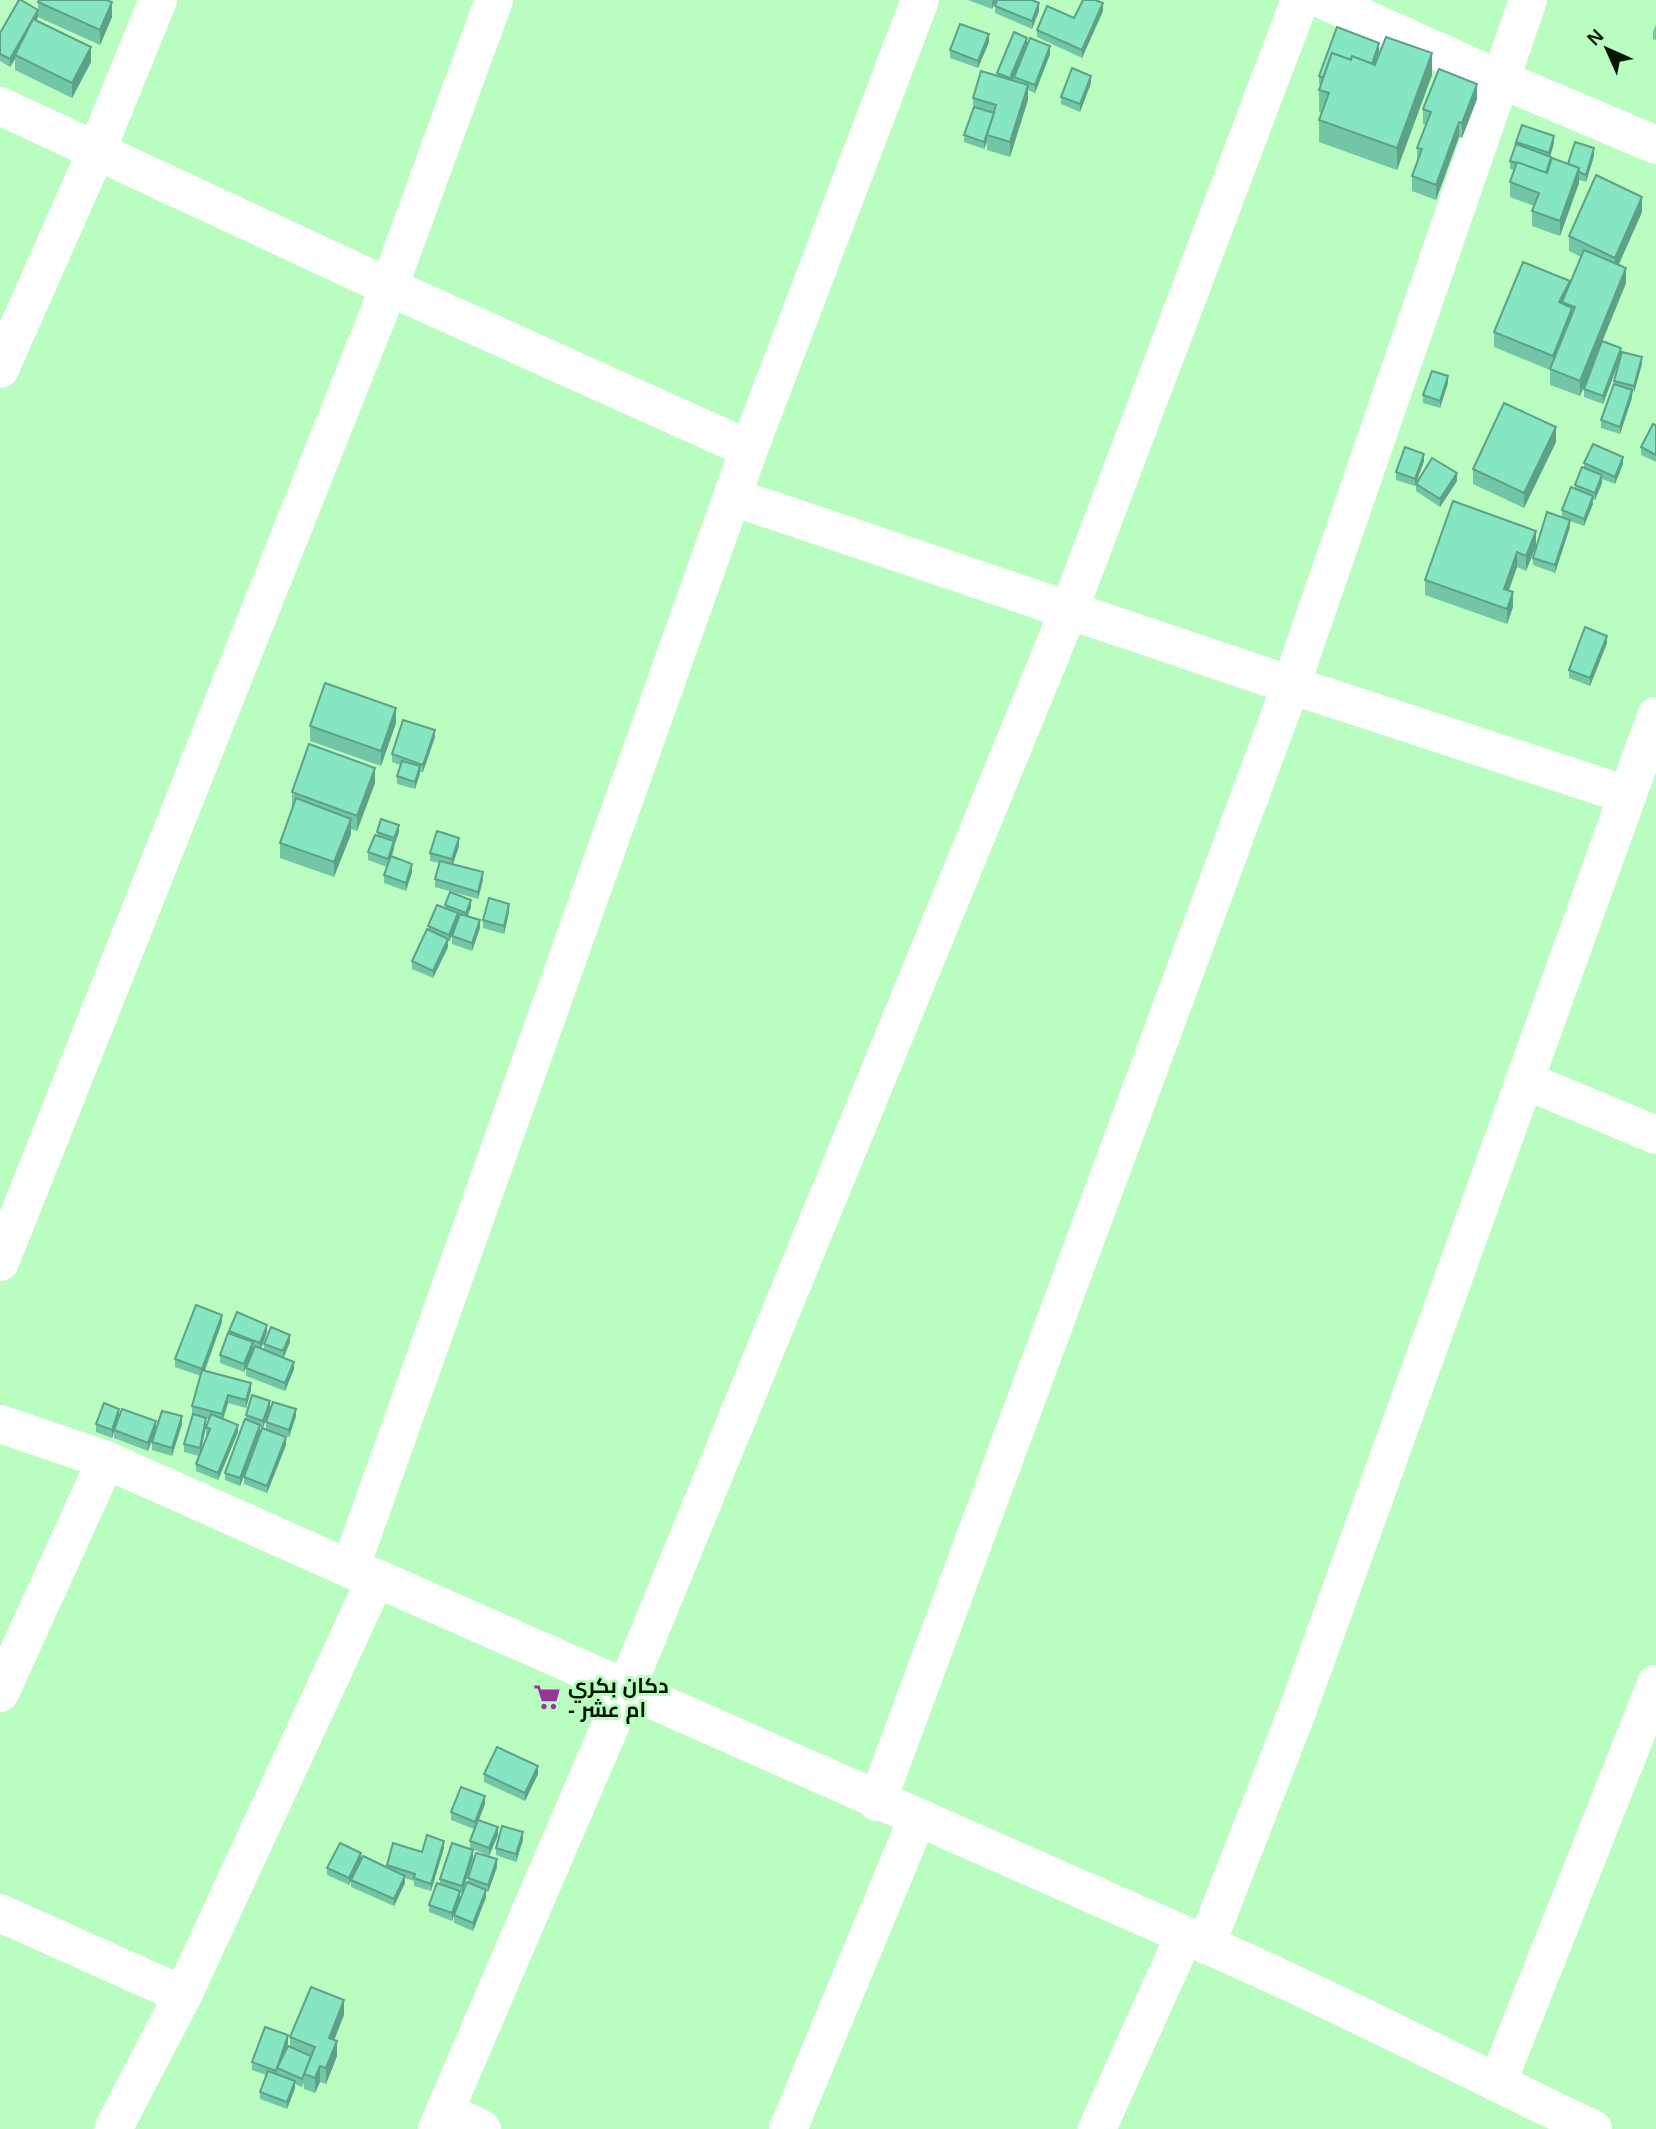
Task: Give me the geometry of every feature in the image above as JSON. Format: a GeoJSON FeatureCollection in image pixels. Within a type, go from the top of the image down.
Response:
{"type":"FeatureCollection","features":[{"type":"Feature","properties":{"kind":"street"},"geometry":{"type":"LineString","coordinates":[[0,369],[96,152],[158,0]]}},
{"type":"Feature","properties":{"kind":"street"},"geometry":{"type":"LineString","coordinates":[[0,1262],[389,287],[494,0]]}},
{"type":"Feature","properties":{"kind":"street"},"geometry":{"type":"LineString","coordinates":[[113,2129],[183,1995],[363,1573],[749,449],[920,0]]}},
{"type":"Feature","properties":{"kind":"street"},"geometry":{"type":"LineString","coordinates":[[482,2129],[441,2120],[626,1689],[1069,610],[1300,0]]}},
{"type":"Feature","properties":{"kind":"street"},"geometry":{"type":"LineString","coordinates":[[1323,0],[1656,145]]}},
{"type":"Feature","properties":{"kind":"street"},"geometry":{"type":"LineString","coordinates":[[877,1802],[1291,685],[1528,0]]}},
{"type":"Feature","properties":{"kind":"street"},"geometry":{"type":"LineString","coordinates":[[0,106],[389,287],[749,449]]}},
{"type":"Feature","properties":{"kind":"street"},"geometry":{"type":"LineString","coordinates":[[733,497],[1627,795]]}},
{"type":"Feature","properties":{"kind":"street"},"geometry":{"type":"LineString","coordinates":[[1097,2129],[1195,1940],[1297,1712],[1656,716]]}},
{"type":"Feature","properties":{"kind":"street"},"geometry":{"type":"LineString","coordinates":[[1524,1080],[1656,1135]]}},
{"type":"Feature","properties":{"kind":"street"},"geometry":{"type":"LineString","coordinates":[[0,1424],[106,1460],[1195,1940],[1497,2081],[1587,2128]]}},
{"type":"Feature","properties":{"kind":"street"},"geometry":{"type":"LineString","coordinates":[[0,1693],[106,1460]]}},
{"type":"Feature","properties":{"kind":"street"},"geometry":{"type":"LineString","coordinates":[[1497,2081],[1656,1684]]}},
{"type":"Feature","properties":{"kind":"street"},"geometry":{"type":"LineString","coordinates":[[788,2129],[917,1819]]}},
{"type":"Feature","properties":{"kind":"street"},"geometry":{"type":"LineString","coordinates":[[0,1913],[183,1995]]}},
{"type":"Feature","properties":{"kind":"building"},"geometry":{"type":"Polygon","coordinates":[[[19,0],[38,10],[10,59],[0,54],[0,33],[19,0]]]}},
{"type":"Feature","properties":{"kind":"building"},"geometry":{"type":"Polygon","coordinates":[[[997,0],[1032,0],[1039,3],[1032,21],[995,6],[997,0]]]}},
{"type":"Feature","properties":{"kind":"building"},"geometry":{"type":"Polygon","coordinates":[[[1083,0],[1103,3],[1082,50],[1037,30],[1047,6],[1074,18],[1083,0]]]}},
{"type":"Feature","properties":{"kind":"building"},"geometry":{"type":"Polygon","coordinates":[[[38,2],[112,2],[100,30],[38,2]]]}},
{"type":"Feature","properties":{"kind":"building"},"geometry":{"type":"Polygon","coordinates":[[[33,19],[91,47],[72,83],[15,55],[33,19]]]}},
{"type":"Feature","properties":{"kind":"building"},"geometry":{"type":"Polygon","coordinates":[[[960,24],[989,34],[978,61],[950,50],[960,24]]]}},
{"type":"Feature","properties":{"kind":"building"},"geometry":{"type":"Polygon","coordinates":[[[1337,27],[1379,43],[1372,64],[1352,56],[1351,60],[1332,53],[1323,78],[1319,76],[1337,27]]]}},
{"type":"Feature","properties":{"kind":"building"},"geometry":{"type":"Polygon","coordinates":[[[1014,32],[1027,38],[1010,78],[997,73],[1014,32]]]}},
{"type":"Feature","properties":{"kind":"building"},"geometry":{"type":"Polygon","coordinates":[[[1386,37],[1432,53],[1397,148],[1319,120],[1329,93],[1319,90],[1332,53],[1351,60],[1352,56],[1375,65],[1386,37]]]}},
{"type":"Feature","properties":{"kind":"building"},"geometry":{"type":"Polygon","coordinates":[[[1030,38],[1050,46],[1035,85],[1014,77],[1030,38]]]}},
{"type":"Feature","properties":{"kind":"building"},"geometry":{"type":"Polygon","coordinates":[[[1072,68],[1091,76],[1080,104],[1061,97],[1072,68]]]}},
{"type":"Feature","properties":{"kind":"building"},"geometry":{"type":"Polygon","coordinates":[[[1439,69],[1477,84],[1462,123],[1459,122],[1436,185],[1412,176],[1422,149],[1417,148],[1431,112],[1423,109],[1439,69]]]}},
{"type":"Feature","properties":{"kind":"building"},"geometry":{"type":"Polygon","coordinates":[[[981,71],[1028,85],[1010,142],[987,135],[996,105],[973,98],[981,71]]]}},
{"type":"Feature","properties":{"kind":"building"},"geometry":{"type":"Polygon","coordinates":[[[974,107],[994,113],[984,142],[964,135],[974,107]]]}},
{"type":"Feature","properties":{"kind":"building"},"geometry":{"type":"Polygon","coordinates":[[[1522,125],[1554,136],[1549,153],[1516,142],[1522,125]]]}},
{"type":"Feature","properties":{"kind":"building"},"geometry":{"type":"Polygon","coordinates":[[[1575,142],[1594,148],[1586,175],[1579,172],[1579,168],[1568,164],[1575,142]]]}},
{"type":"Feature","properties":{"kind":"building"},"geometry":{"type":"Polygon","coordinates":[[[1516,144],[1551,157],[1546,173],[1510,161],[1516,144]]]}},
{"type":"Feature","properties":{"kind":"building"},"geometry":{"type":"Polygon","coordinates":[[[1552,158],[1579,168],[1560,221],[1532,211],[1539,193],[1510,182],[1517,162],[1547,173],[1552,158]]]}},
{"type":"Feature","properties":{"kind":"building"},"geometry":{"type":"Polygon","coordinates":[[[1596,175],[1642,197],[1615,258],[1569,236],[1596,175]]]}},
{"type":"Feature","properties":{"kind":"building"},"geometry":{"type":"Polygon","coordinates":[[[1584,250],[1626,268],[1580,381],[1550,369],[1575,307],[1562,302],[1584,250]]]}},
{"type":"Feature","properties":{"kind":"building"},"geometry":{"type":"Polygon","coordinates":[[[1523,262],[1570,281],[1559,302],[1572,308],[1553,356],[1494,332],[1523,262]]]}},
{"type":"Feature","properties":{"kind":"building"},"geometry":{"type":"Polygon","coordinates":[[[1602,341],[1621,348],[1603,396],[1584,389],[1602,341]]]}},
{"type":"Feature","properties":{"kind":"building"},"geometry":{"type":"Polygon","coordinates":[[[1622,352],[1642,357],[1634,386],[1614,381],[1622,352]]]}},
{"type":"Feature","properties":{"kind":"building"},"geometry":{"type":"Polygon","coordinates":[[[1432,371],[1448,376],[1440,401],[1423,395],[1432,371]]]}},
{"type":"Feature","properties":{"kind":"building"},"geometry":{"type":"Polygon","coordinates":[[[1614,384],[1632,390],[1620,427],[1601,420],[1614,384]]]}},
{"type":"Feature","properties":{"kind":"building"},"geometry":{"type":"Polygon","coordinates":[[[1504,403],[1556,427],[1524,493],[1473,469],[1504,403]]]}},
{"type":"Feature","properties":{"kind":"building"},"geometry":{"type":"Polygon","coordinates":[[[1653,424],[1656,425],[1656,455],[1641,447],[1653,424]]]}},
{"type":"Feature","properties":{"kind":"building"},"geometry":{"type":"Polygon","coordinates":[[[1593,444],[1623,457],[1615,477],[1584,463],[1593,444]]]}},
{"type":"Feature","properties":{"kind":"building"},"geometry":{"type":"Polygon","coordinates":[[[1405,447],[1424,454],[1415,479],[1396,472],[1405,447]]]}},
{"type":"Feature","properties":{"kind":"building"},"geometry":{"type":"Polygon","coordinates":[[[1432,458],[1457,473],[1440,499],[1416,484],[1432,458]]]}},
{"type":"Feature","properties":{"kind":"building"},"geometry":{"type":"Polygon","coordinates":[[[1582,467],[1602,475],[1595,493],[1575,485],[1582,467]]]}},
{"type":"Feature","properties":{"kind":"building"},"geometry":{"type":"Polygon","coordinates":[[[1571,487],[1593,496],[1584,519],[1562,510],[1571,487]]]}},
{"type":"Feature","properties":{"kind":"building"},"geometry":{"type":"Polygon","coordinates":[[[1453,501],[1536,531],[1526,556],[1517,552],[1504,589],[1513,592],[1507,609],[1425,580],[1453,501]]]}},
{"type":"Feature","properties":{"kind":"building"},"geometry":{"type":"Polygon","coordinates":[[[1547,512],[1570,520],[1555,565],[1533,558],[1547,512]]]}},
{"type":"Feature","properties":{"kind":"building"},"geometry":{"type":"Polygon","coordinates":[[[1585,627],[1607,636],[1590,678],[1569,670],[1585,627]]]}},
{"type":"Feature","properties":{"kind":"building"},"geometry":{"type":"Polygon","coordinates":[[[325,683],[396,708],[381,751],[310,726],[325,683]]]}},
{"type":"Feature","properties":{"kind":"building"},"geometry":{"type":"Polygon","coordinates":[[[403,720],[435,730],[423,765],[392,754],[403,720]]]}},
{"type":"Feature","properties":{"kind":"building"},"geometry":{"type":"Polygon","coordinates":[[[309,744],[375,768],[357,816],[292,792],[309,744]]]}},
{"type":"Feature","properties":{"kind":"building"},"geometry":{"type":"Polygon","coordinates":[[[402,761],[420,766],[415,782],[397,776],[402,761]]]}},
{"type":"Feature","properties":{"kind":"building"},"geometry":{"type":"Polygon","coordinates":[[[296,798],[351,819],[334,862],[280,843],[296,798]]]}},
{"type":"Feature","properties":{"kind":"building"},"geometry":{"type":"Polygon","coordinates":[[[381,819],[399,825],[394,838],[377,832],[381,819]]]}},
{"type":"Feature","properties":{"kind":"building"},"geometry":{"type":"Polygon","coordinates":[[[437,831],[459,838],[452,859],[430,853],[437,831]]]}},
{"type":"Feature","properties":{"kind":"building"},"geometry":{"type":"Polygon","coordinates":[[[375,835],[394,841],[388,859],[368,852],[375,835]]]}},
{"type":"Feature","properties":{"kind":"building"},"geometry":{"type":"Polygon","coordinates":[[[391,856],[412,864],[406,883],[384,875],[391,856]]]}},
{"type":"Feature","properties":{"kind":"building"},"geometry":{"type":"Polygon","coordinates":[[[440,861],[483,872],[478,892],[435,879],[440,861]]]}},
{"type":"Feature","properties":{"kind":"building"},"geometry":{"type":"Polygon","coordinates":[[[450,892],[471,900],[466,913],[445,905],[450,892]]]}},
{"type":"Feature","properties":{"kind":"building"},"geometry":{"type":"Polygon","coordinates":[[[489,898],[509,904],[504,926],[483,920],[489,898]]]}},
{"type":"Feature","properties":{"kind":"building"},"geometry":{"type":"Polygon","coordinates":[[[437,905],[458,913],[449,935],[428,926],[437,905]]]}},
{"type":"Feature","properties":{"kind":"building"},"geometry":{"type":"Polygon","coordinates":[[[460,914],[480,920],[472,943],[452,936],[460,914]]]}},
{"type":"Feature","properties":{"kind":"building"},"geometry":{"type":"Polygon","coordinates":[[[427,929],[448,939],[433,971],[412,961],[427,929]]]}},
{"type":"Feature","properties":{"kind":"building"},"geometry":{"type":"Polygon","coordinates":[[[196,1305],[222,1315],[202,1369],[175,1359],[196,1305]]]}},
{"type":"Feature","properties":{"kind":"building"},"geometry":{"type":"Polygon","coordinates":[[[237,1312],[267,1325],[260,1343],[229,1331],[237,1312]]]}},
{"type":"Feature","properties":{"kind":"building"},"geometry":{"type":"Polygon","coordinates":[[[271,1327],[290,1335],[283,1351],[264,1344],[271,1327]]]}},
{"type":"Feature","properties":{"kind":"building"},"geometry":{"type":"Polygon","coordinates":[[[228,1333],[253,1342],[244,1364],[220,1355],[228,1333]]]}},
{"type":"Feature","properties":{"kind":"building"},"geometry":{"type":"Polygon","coordinates":[[[255,1346],[294,1362],[285,1383],[246,1368],[255,1346]]]}},
{"type":"Feature","properties":{"kind":"building"},"geometry":{"type":"Polygon","coordinates":[[[202,1370],[251,1383],[246,1400],[228,1395],[222,1414],[192,1406],[202,1370]]]}},
{"type":"Feature","properties":{"kind":"building"},"geometry":{"type":"Polygon","coordinates":[[[252,1395],[270,1401],[263,1421],[246,1415],[252,1395]]]}},
{"type":"Feature","properties":{"kind":"building"},"geometry":{"type":"Polygon","coordinates":[[[273,1402],[296,1409],[289,1430],[266,1422],[273,1402]]]}},
{"type":"Feature","properties":{"kind":"building"},"geometry":{"type":"Polygon","coordinates":[[[104,1403],[119,1409],[112,1430],[96,1424],[104,1403]]]}},
{"type":"Feature","properties":{"kind":"building"},"geometry":{"type":"Polygon","coordinates":[[[122,1409],[156,1421],[148,1443],[114,1430],[122,1409]]]}},
{"type":"Feature","properties":{"kind":"building"},"geometry":{"type":"Polygon","coordinates":[[[162,1411],[182,1416],[172,1448],[152,1442],[162,1411]]]}},
{"type":"Feature","properties":{"kind":"building"},"geometry":{"type":"Polygon","coordinates":[[[193,1414],[206,1418],[200,1448],[184,1444],[193,1414]]]}},
{"type":"Feature","properties":{"kind":"building"},"geometry":{"type":"Polygon","coordinates":[[[211,1414],[238,1425],[218,1473],[196,1464],[210,1429],[206,1427],[211,1414]]]}},
{"type":"Feature","properties":{"kind":"building"},"geometry":{"type":"Polygon","coordinates":[[[245,1419],[260,1425],[240,1478],[225,1473],[245,1419]]]}},
{"type":"Feature","properties":{"kind":"building"},"geometry":{"type":"Polygon","coordinates":[[[262,1428],[286,1437],[267,1486],[244,1477],[262,1428]]]}},
{"type":"Feature","properties":{"kind":"building"},"geometry":{"type":"Polygon","coordinates":[[[497,1747],[538,1766],[525,1793],[484,1774],[497,1747]]]}},
{"type":"Feature","properties":{"kind":"building"},"geometry":{"type":"Polygon","coordinates":[[[461,1787],[485,1796],[475,1822],[451,1812],[461,1787]]]}},
{"type":"Feature","properties":{"kind":"building"},"geometry":{"type":"Polygon","coordinates":[[[478,1820],[498,1827],[489,1848],[470,1841],[478,1820]]]}},
{"type":"Feature","properties":{"kind":"building"},"geometry":{"type":"Polygon","coordinates":[[[502,1826],[523,1832],[516,1854],[496,1848],[502,1826]]]}},
{"type":"Feature","properties":{"kind":"building"},"geometry":{"type":"Polygon","coordinates":[[[427,1835],[444,1841],[431,1884],[414,1878],[415,1874],[387,1865],[393,1843],[422,1852],[427,1835]]]}},
{"type":"Feature","properties":{"kind":"building"},"geometry":{"type":"Polygon","coordinates":[[[340,1843],[361,1853],[349,1878],[327,1868],[340,1843]]]}},
{"type":"Feature","properties":{"kind":"building"},"geometry":{"type":"Polygon","coordinates":[[[452,1843],[473,1850],[462,1886],[440,1879],[452,1843]]]}},
{"type":"Feature","properties":{"kind":"building"},"geometry":{"type":"Polygon","coordinates":[[[476,1853],[497,1859],[488,1885],[468,1878],[476,1853]]]}},
{"type":"Feature","properties":{"kind":"building"},"geometry":{"type":"Polygon","coordinates":[[[363,1856],[405,1876],[394,1899],[351,1880],[363,1856]]]}},
{"type":"Feature","properties":{"kind":"building"},"geometry":{"type":"Polygon","coordinates":[[[467,1882],[486,1890],[473,1923],[454,1915],[467,1882]]]}},
{"type":"Feature","properties":{"kind":"building"},"geometry":{"type":"Polygon","coordinates":[[[437,1883],[460,1891],[452,1913],[429,1905],[437,1883]]]}},
{"type":"Feature","properties":{"kind":"building"},"geometry":{"type":"Polygon","coordinates":[[[311,1987],[344,2000],[329,2038],[337,2041],[326,2068],[320,2066],[315,2078],[304,2074],[315,2047],[290,2037],[311,1987]]]}},
{"type":"Feature","properties":{"kind":"building"},"geometry":{"type":"Polygon","coordinates":[[[265,2027],[288,2035],[276,2071],[252,2062],[265,2027]]]}},
{"type":"Feature","properties":{"kind":"building"},"geometry":{"type":"Polygon","coordinates":[[[288,2046],[311,2056],[302,2079],[277,2068],[288,2046]]]}},
{"type":"Feature","properties":{"kind":"building"},"geometry":{"type":"Polygon","coordinates":[[[268,2071],[295,2081],[287,2102],[260,2092],[268,2071]]]}},
{"type":"Feature","properties":{"kind":"place","name":"دكان بكري - ام عشر"},"geometry":{"type":"Point","coordinates":[547,1697]}}]}
